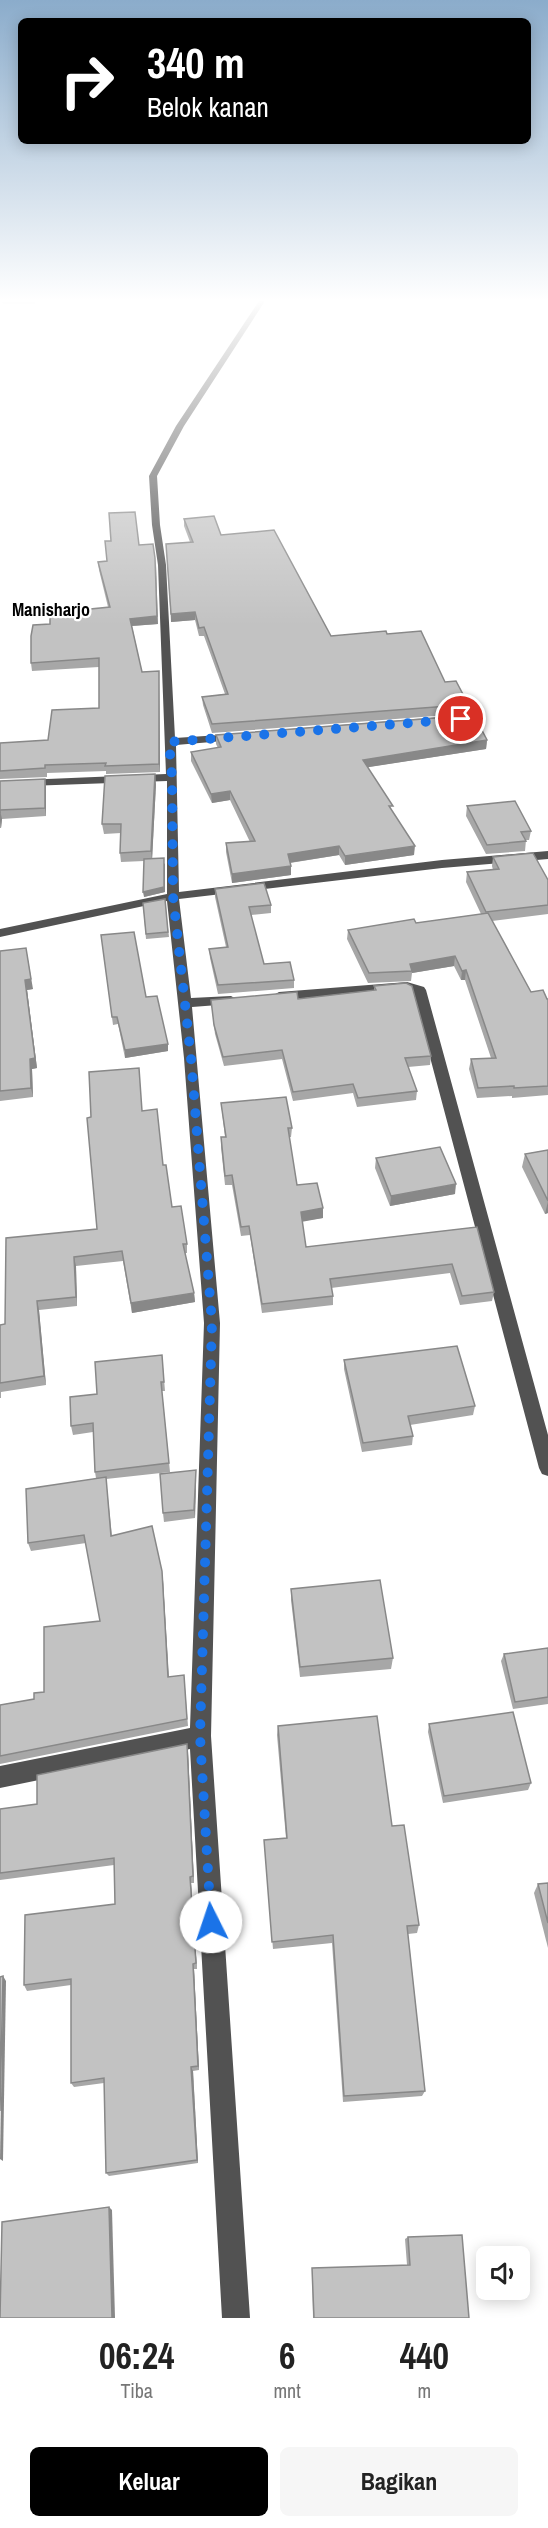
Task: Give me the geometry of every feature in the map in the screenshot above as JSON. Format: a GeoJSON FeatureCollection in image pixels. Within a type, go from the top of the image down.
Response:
{"type":"FeatureCollection","features":[{"type":"Feature","properties":{"kind":"street"},"geometry":{"type":"LineString","coordinates":[[191,409],[153,476],[156,525],[162,565],[172,777],[173,896],[186,1003],[212,1323],[200,1736],[236,2318]]}},
{"type":"Feature","properties":{"kind":"street"},"geometry":{"type":"LineString","coordinates":[[169,742],[251,735]]}},
{"type":"Feature","properties":{"kind":"street"},"geometry":{"type":"LineString","coordinates":[[0,784],[172,777]]}},
{"type":"Feature","properties":{"kind":"street"},"geometry":{"type":"LineString","coordinates":[[0,933],[173,896],[442,864],[548,855]]}},
{"type":"Feature","properties":{"kind":"street"},"geometry":{"type":"LineString","coordinates":[[267,997],[407,986],[419,990],[548,1468]]}},
{"type":"Feature","properties":{"kind":"street"},"geometry":{"type":"LineString","coordinates":[[186,1003],[244,999]]}},
{"type":"Feature","properties":{"kind":"street"},"geometry":{"type":"LineString","coordinates":[[0,1778],[200,1736]]}},
{"type":"Feature","properties":{"kind":"building"},"geometry":{"type":"Polygon","coordinates":[[[135,512],[139,545],[153,544],[155,558],[157,616],[130,619],[142,672],[159,671],[159,764],[45,765],[45,768],[0,771],[0,743],[48,740],[52,710],[99,708],[99,658],[31,663],[33,625],[50,624],[50,613],[110,607],[98,562],[107,561],[105,541],[111,541],[109,513],[135,512]]]}},
{"type":"Feature","properties":{"kind":"building"},"geometry":{"type":"Polygon","coordinates":[[[214,516],[221,535],[274,530],[331,636],[386,631],[387,634],[421,631],[445,682],[456,681],[487,740],[363,760],[393,806],[389,806],[415,846],[345,856],[339,846],[288,854],[291,866],[232,874],[226,843],[255,841],[230,791],[211,794],[191,752],[221,747],[216,735],[462,716],[469,710],[462,705],[212,724],[202,697],[228,694],[204,627],[199,628],[195,612],[171,614],[166,544],[193,542],[184,519],[214,516]]]}},
{"type":"Feature","properties":{"kind":"building"},"geometry":{"type":"Polygon","coordinates":[[[155,774],[151,851],[120,853],[121,824],[102,824],[105,776],[155,774]]]}},
{"type":"Feature","properties":{"kind":"building"},"geometry":{"type":"Polygon","coordinates":[[[45,779],[45,808],[0,810],[0,781],[45,779]]]}},
{"type":"Feature","properties":{"kind":"building"},"geometry":{"type":"Polygon","coordinates":[[[515,801],[531,831],[521,832],[526,841],[487,845],[467,806],[515,801]]]}},
{"type":"Feature","properties":{"kind":"building"},"geometry":{"type":"Polygon","coordinates":[[[533,853],[548,880],[548,905],[486,912],[467,872],[499,869],[493,857],[533,853]]]}},
{"type":"Feature","properties":{"kind":"building"},"geometry":{"type":"Polygon","coordinates":[[[164,858],[164,887],[143,892],[144,859],[164,858]]]}},
{"type":"Feature","properties":{"kind":"building"},"geometry":{"type":"Polygon","coordinates":[[[264,883],[271,905],[249,907],[264,964],[290,962],[294,980],[218,985],[209,949],[228,947],[215,889],[264,883]]]}},
{"type":"Feature","properties":{"kind":"building"},"geometry":{"type":"Polygon","coordinates":[[[165,899],[168,932],[146,934],[143,903],[165,899]]]}},
{"type":"Feature","properties":{"kind":"building"},"geometry":{"type":"Polygon","coordinates":[[[488,913],[531,992],[543,990],[548,999],[548,1086],[478,1088],[471,1059],[496,1058],[466,970],[462,971],[455,956],[410,964],[412,971],[369,973],[348,930],[414,919],[416,923],[488,913]]]}},
{"type":"Feature","properties":{"kind":"building"},"geometry":{"type":"Polygon","coordinates":[[[134,932],[146,997],[157,996],[168,1044],[125,1050],[117,1017],[112,1017],[101,935],[134,932]]]}},
{"type":"Feature","properties":{"kind":"building"},"geometry":{"type":"Polygon","coordinates":[[[26,948],[31,979],[25,980],[35,1058],[30,1059],[31,1088],[0,1091],[0,951],[26,948]]]}},
{"type":"Feature","properties":{"kind":"building"},"geometry":{"type":"Polygon","coordinates":[[[406,983],[412,986],[431,1056],[405,1058],[417,1091],[358,1098],[353,1084],[293,1092],[282,1050],[223,1057],[214,1025],[211,1000],[297,992],[298,999],[376,990],[374,986],[406,983]]]}},
{"type":"Feature","properties":{"kind":"building"},"geometry":{"type":"Polygon","coordinates":[[[139,1068],[142,1111],[157,1109],[163,1165],[166,1165],[172,1207],[181,1206],[187,1244],[183,1244],[194,1293],[131,1303],[122,1251],[74,1257],[76,1297],[37,1301],[44,1376],[0,1383],[0,1325],[5,1324],[6,1238],[97,1229],[87,1118],[91,1117],[89,1072],[139,1068]]]}},
{"type":"Feature","properties":{"kind":"building"},"geometry":{"type":"Polygon","coordinates":[[[286,1097],[292,1128],[288,1128],[297,1185],[317,1183],[323,1208],[301,1212],[306,1247],[477,1227],[494,1292],[462,1296],[452,1264],[330,1279],[333,1296],[262,1304],[249,1226],[241,1227],[232,1175],[225,1176],[221,1137],[226,1137],[221,1103],[286,1097]]]}},
{"type":"Feature","properties":{"kind":"building"},"geometry":{"type":"Polygon","coordinates":[[[440,1147],[456,1184],[391,1196],[376,1158],[440,1147]]]}},
{"type":"Feature","properties":{"kind":"building"},"geometry":{"type":"Polygon","coordinates":[[[548,1150],[548,1201],[525,1154],[548,1150]]]}},
{"type":"Feature","properties":{"kind":"building"},"geometry":{"type":"Polygon","coordinates":[[[457,1346],[475,1406],[408,1416],[413,1436],[363,1443],[344,1360],[457,1346]]]}},
{"type":"Feature","properties":{"kind":"building"},"geometry":{"type":"Polygon","coordinates":[[[162,1355],[164,1382],[161,1382],[169,1463],[95,1472],[93,1423],[71,1426],[70,1397],[97,1394],[95,1362],[162,1355]]]}},
{"type":"Feature","properties":{"kind":"building"},"geometry":{"type":"Polygon","coordinates":[[[196,1470],[194,1510],[163,1513],[160,1474],[196,1470]]]}},
{"type":"Feature","properties":{"kind":"building"},"geometry":{"type":"Polygon","coordinates":[[[106,1477],[111,1536],[152,1526],[162,1571],[168,1677],[184,1675],[187,1719],[0,1756],[0,1705],[34,1699],[34,1693],[44,1692],[44,1627],[100,1621],[84,1535],[28,1543],[26,1489],[106,1477]]]}},
{"type":"Feature","properties":{"kind":"building"},"geometry":{"type":"Polygon","coordinates":[[[380,1580],[393,1658],[300,1667],[291,1589],[380,1580]]]}},
{"type":"Feature","properties":{"kind":"building"},"geometry":{"type":"Polygon","coordinates":[[[548,1648],[548,1697],[515,1702],[504,1654],[548,1648]]]}},
{"type":"Feature","properties":{"kind":"building"},"geometry":{"type":"Polygon","coordinates":[[[513,1712],[531,1783],[444,1796],[429,1724],[513,1712]]]}},
{"type":"Feature","properties":{"kind":"building"},"geometry":{"type":"Polygon","coordinates":[[[377,1716],[392,1826],[404,1825],[419,1925],[407,1926],[425,2091],[344,2096],[333,1935],[272,1942],[264,1840],[287,1838],[278,1726],[377,1716]]]}},
{"type":"Feature","properties":{"kind":"building"},"geometry":{"type":"Polygon","coordinates":[[[187,1744],[198,2066],[191,2067],[197,2160],[106,2173],[104,2078],[71,2083],[71,1979],[24,1985],[25,1915],[115,1904],[114,1858],[0,1873],[0,1809],[37,1804],[37,1775],[187,1744]]]}},
{"type":"Feature","properties":{"kind":"building"},"geometry":{"type":"Polygon","coordinates":[[[548,1883],[548,1923],[538,1884],[548,1883]]]}},
{"type":"Feature","properties":{"kind":"building"},"geometry":{"type":"Polygon","coordinates":[[[3,1976],[0,2111],[0,1977],[3,1976]]]}},
{"type":"Feature","properties":{"kind":"building"},"geometry":{"type":"Polygon","coordinates":[[[109,2207],[112,2318],[0,2318],[2,2222],[109,2207]]]}},
{"type":"Feature","properties":{"kind":"building"},"geometry":{"type":"Polygon","coordinates":[[[462,2235],[469,2318],[314,2318],[312,2268],[410,2265],[408,2237],[462,2235]]]}},
{"type":"Feature","properties":{"kind":"district","name":"Manisharjo"},"geometry":{"type":"Point","coordinates":[51,609]}},
{"type":"Feature","properties":{"kind":"route"},"geometry":{"type":"LineString","coordinates":[[211,1922],[200,1736],[212,1323],[191,1058],[173,896],[172,777],[169,742],[461,719]]}}]}
